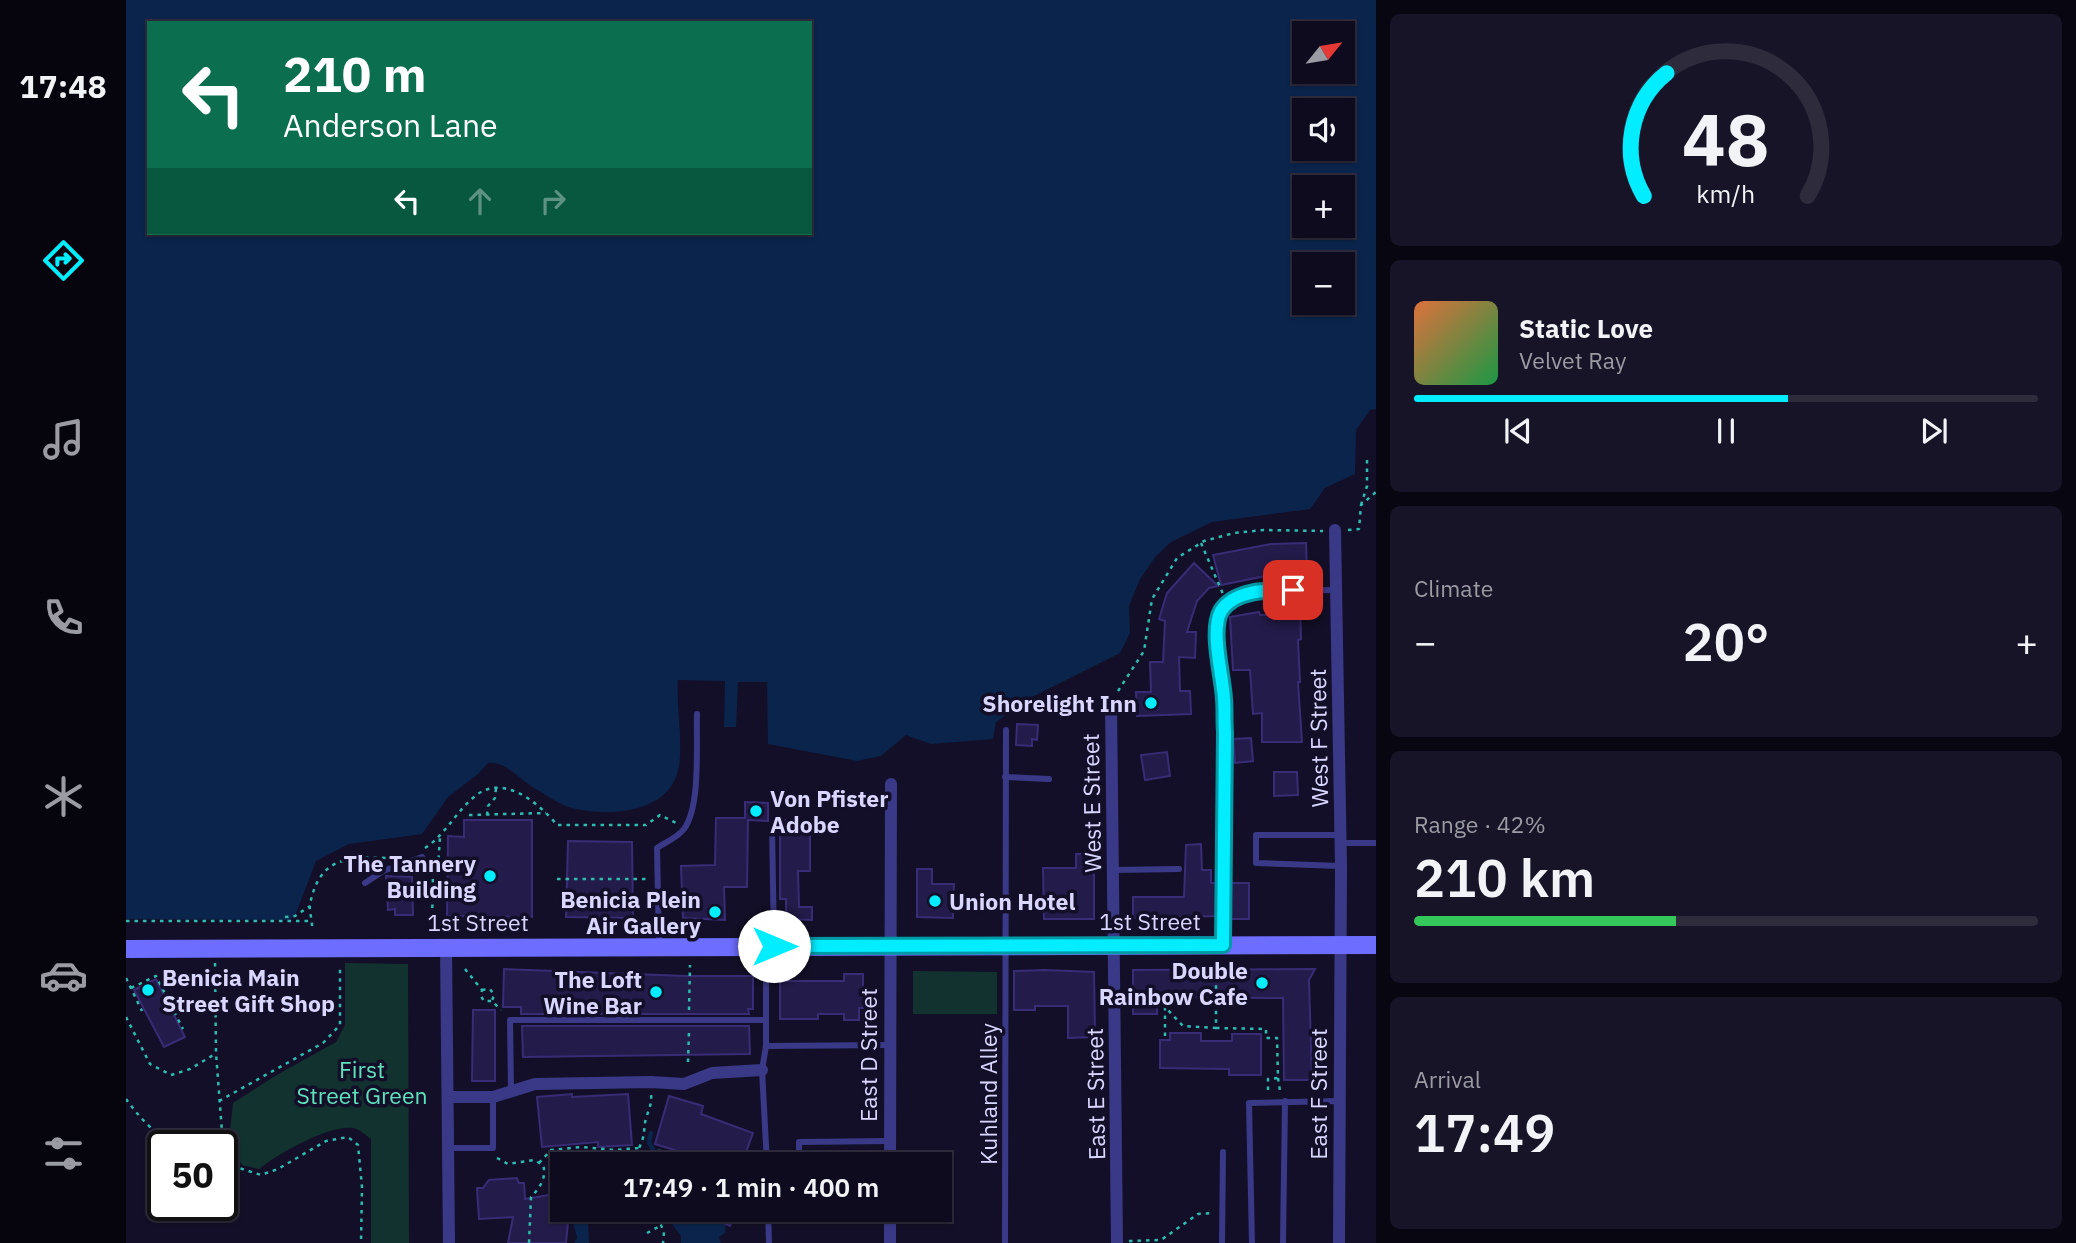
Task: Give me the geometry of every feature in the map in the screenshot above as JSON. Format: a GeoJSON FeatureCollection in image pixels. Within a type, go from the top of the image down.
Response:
{"type":"FeatureCollection","features":[{"type":"Feature","properties":{"kind":"main road","name":"1st Street"},"geometry":{"type":"LineString","coordinates":[[126,949],[1376,945]]}},
{"type":"Feature","properties":{"kind":"street","name":"West F Street"},"geometry":{"type":"LineString","coordinates":[[1335,530],[1340,945]]}},
{"type":"Feature","properties":{"kind":"street","name":"West E Street"},"geometry":{"type":"LineString","coordinates":[[1111,703],[1114,945]]}},
{"type":"Feature","properties":{"kind":"street","name":"East D Street"},"geometry":{"type":"LineString","coordinates":[[890,1152],[891,784]]}},
{"type":"Feature","properties":{"kind":"street","name":"East E Street"},"geometry":{"type":"LineString","coordinates":[[1114,945],[1117,1242]]}},
{"type":"Feature","properties":{"kind":"street","name":"East F Street"},"geometry":{"type":"LineString","coordinates":[[1339,1243],[1340,945]]}},
{"type":"Feature","properties":{"kind":"street"},"geometry":{"type":"LineString","coordinates":[[446,946],[449,1243]]}},
{"type":"Feature","properties":{"kind":"street"},"geometry":{"type":"LineString","coordinates":[[448,1097],[493,1097],[535,1084],[684,1083],[712,1073],[762,1070]]}},
{"type":"Feature","properties":{"kind":"street"},"geometry":{"type":"LineString","coordinates":[[890,1222],[890,1243]]}},
{"type":"Feature","properties":{"kind":"lane"},"geometry":{"type":"LineString","coordinates":[[1223,945],[1225,732],[1218,642],[1221,612],[1244,595],[1258,591],[1337,590]]}},
{"type":"Feature","properties":{"kind":"lane"},"geometry":{"type":"LineString","coordinates":[[659,946],[657,848],[674,838],[684,828],[690,816],[694,793],[697,715]]}},
{"type":"Feature","properties":{"kind":"lane","name":"Kuhland Alley"},"geometry":{"type":"LineString","coordinates":[[1005,1243],[1006,730]]}},
{"type":"Feature","properties":{"kind":"lane"},"geometry":{"type":"LineString","coordinates":[[1005,778],[1049,779]]}},
{"type":"Feature","properties":{"kind":"lane"},"geometry":{"type":"LineString","coordinates":[[766,1152],[762,1070],[766,1046],[772,827]]}},
{"type":"Feature","properties":{"kind":"lane"},"geometry":{"type":"LineString","coordinates":[[1341,866],[1256,863],[1256,835],[1376,843]]}},
{"type":"Feature","properties":{"kind":"lane"},"geometry":{"type":"LineString","coordinates":[[365,883],[383,870],[419,855]]}},
{"type":"Feature","properties":{"kind":"lane"},"geometry":{"type":"LineString","coordinates":[[1113,870],[1179,869]]}},
{"type":"Feature","properties":{"kind":"lane"},"geometry":{"type":"LineString","coordinates":[[511,1090],[510,1020],[766,1020]]}},
{"type":"Feature","properties":{"kind":"lane"},"geometry":{"type":"LineString","coordinates":[[766,1046],[890,1045]]}},
{"type":"Feature","properties":{"kind":"lane"},"geometry":{"type":"LineString","coordinates":[[448,1148],[493,1148],[493,1097]]}},
{"type":"Feature","properties":{"kind":"lane"},"geometry":{"type":"LineString","coordinates":[[1283,1243],[1284,1101]]}},
{"type":"Feature","properties":{"kind":"lane"},"geometry":{"type":"LineString","coordinates":[[1252,1243],[1249,1103],[1339,1101]]}},
{"type":"Feature","properties":{"kind":"lane"},"geometry":{"type":"LineString","coordinates":[[799,1152],[799,1142],[890,1141]]}},
{"type":"Feature","properties":{"kind":"lane"},"geometry":{"type":"LineString","coordinates":[[1222,1243],[1223,1152]]}},
{"type":"Feature","properties":{"kind":"lane"},"geometry":{"type":"LineString","coordinates":[[768,1222],[769,1243]]}},
{"type":"Feature","properties":{"kind":"path"},"geometry":{"type":"LineString","coordinates":[[1111,703],[1144,651],[1147,615],[1159,586],[1177,558],[1201,543],[1234,533],[1359,529],[1361,505],[1367,486],[1367,460]]}},
{"type":"Feature","properties":{"kind":"path"},"geometry":{"type":"LineString","coordinates":[[1361,505],[1376,492]]}},
{"type":"Feature","properties":{"kind":"path"},"geometry":{"type":"LineString","coordinates":[[1201,543],[1216,582],[1225,596]]}},
{"type":"Feature","properties":{"kind":"path"},"geometry":{"type":"LineString","coordinates":[[419,855],[440,837],[475,795],[496,788],[531,799],[557,825],[646,825],[660,815],[684,828]]}},
{"type":"Feature","properties":{"kind":"path"},"geometry":{"type":"LineString","coordinates":[[486,815],[488,806],[495,798],[496,788]]}},
{"type":"Feature","properties":{"kind":"path"},"geometry":{"type":"LineString","coordinates":[[468,815],[547,813]]}},
{"type":"Feature","properties":{"kind":"path"},"geometry":{"type":"LineString","coordinates":[[432,925],[432,872],[438,866],[440,837]]}},
{"type":"Feature","properties":{"kind":"path"},"geometry":{"type":"LineString","coordinates":[[126,921],[312,923],[310,906],[322,874],[338,862],[353,857],[398,858]]}},
{"type":"Feature","properties":{"kind":"path"},"geometry":{"type":"LineString","coordinates":[[557,878],[657,879]]}},
{"type":"Feature","properties":{"kind":"path"},"geometry":{"type":"LineString","coordinates":[[285,917],[295,916],[310,906]]}},
{"type":"Feature","properties":{"kind":"path"},"geometry":{"type":"LineString","coordinates":[[200,921],[201,926]]}},
{"type":"Feature","properties":{"kind":"path"},"geometry":{"type":"LineString","coordinates":[[229,921],[230,926]]}},
{"type":"Feature","properties":{"kind":"path"},"geometry":{"type":"LineString","coordinates":[[215,949],[216,1053],[222,1130]]}},
{"type":"Feature","properties":{"kind":"path"},"geometry":{"type":"LineString","coordinates":[[219,1101],[323,1043],[340,1025],[340,961]]}},
{"type":"Feature","properties":{"kind":"path"},"geometry":{"type":"LineString","coordinates":[[689,1010],[690,965]]}},
{"type":"Feature","properties":{"kind":"path"},"geometry":{"type":"LineString","coordinates":[[1216,965],[1216,1028]]}},
{"type":"Feature","properties":{"kind":"path"},"geometry":{"type":"LineString","coordinates":[[465,969],[482,990],[484,1001],[492,1001],[501,1010]]}},
{"type":"Feature","properties":{"kind":"path"},"geometry":{"type":"LineString","coordinates":[[131,988],[156,976],[183,1029]]}},
{"type":"Feature","properties":{"kind":"path"},"geometry":{"type":"LineString","coordinates":[[126,978],[142,1011]]}},
{"type":"Feature","properties":{"kind":"path"},"geometry":{"type":"LineString","coordinates":[[482,990],[489,989],[494,995],[492,1001]]}},
{"type":"Feature","properties":{"kind":"path"},"geometry":{"type":"LineString","coordinates":[[1165,1036],[1165,1007],[1183,1026],[1266,1029],[1266,1038],[1277,1038],[1278,1091],[1290,1091]]}},
{"type":"Feature","properties":{"kind":"path"},"geometry":{"type":"LineString","coordinates":[[126,1017],[150,1065],[171,1075],[190,1069],[216,1053]]}},
{"type":"Feature","properties":{"kind":"path"},"geometry":{"type":"LineString","coordinates":[[688,1062],[689,1028]]}},
{"type":"Feature","properties":{"kind":"path"},"geometry":{"type":"LineString","coordinates":[[1268,1094],[1268,1079],[1278,1079]]}},
{"type":"Feature","properties":{"kind":"path"},"geometry":{"type":"LineString","coordinates":[[126,1099],[156,1130]]}},
{"type":"Feature","properties":{"kind":"path"},"geometry":{"type":"LineString","coordinates":[[640,1152],[639,1148],[646,1134],[645,1121],[650,1110]]}},
{"type":"Feature","properties":{"kind":"path"},"geometry":{"type":"LineString","coordinates":[[238,1168],[261,1175],[278,1169],[326,1141],[348,1137],[358,1145],[362,1187],[361,1243]]}},
{"type":"Feature","properties":{"kind":"path"},"geometry":{"type":"LineString","coordinates":[[540,1163],[551,1150],[582,1147],[614,1150],[639,1148]]}},
{"type":"Feature","properties":{"kind":"path"},"geometry":{"type":"LineString","coordinates":[[497,1158],[508,1164],[534,1160],[543,1165],[545,1171],[539,1189],[531,1197],[529,1243]]}},
{"type":"Feature","properties":{"kind":"path"},"geometry":{"type":"LineString","coordinates":[[1117,1242],[1161,1240],[1198,1214],[1222,1212]]}},
{"type":"Feature","properties":{"kind":"path"},"geometry":{"type":"LineString","coordinates":[[658,1222],[664,1232],[663,1243]]}},
{"type":"Feature","properties":{"kind":"path"},"geometry":{"type":"LineString","coordinates":[[647,1233],[660,1226]]}},
{"type":"Feature","properties":{"kind":"green space","name":"First Street Green"},"geometry":{"type":"Polygon","coordinates":[[[345,963],[408,964],[409,1243],[371,1243],[371,1139],[360,1131],[343,1128],[330,1131],[290,1149],[259,1169],[242,1165],[238,1158],[238,1130],[230,1130],[233,1103],[336,1042],[345,1025],[345,963]]]}},
{"type":"Feature","properties":{"kind":"green space"},"geometry":{"type":"Polygon","coordinates":[[[913,971],[997,972],[997,1014],[913,1014],[913,971]]]}},
{"type":"Feature","properties":{"kind":"water"},"geometry":{"type":"Polygon","coordinates":[[[126,0],[1376,0],[1376,409],[1370,410],[1356,430],[1355,474],[1325,488],[1310,509],[1212,522],[1171,542],[1156,556],[1140,579],[1129,606],[1130,633],[1120,653],[1030,698],[996,722],[993,739],[931,744],[906,735],[881,756],[857,761],[768,744],[767,682],[738,682],[736,727],[724,727],[725,681],[678,680],[679,766],[674,782],[652,803],[637,808],[604,812],[572,808],[534,788],[507,768],[488,763],[448,797],[422,834],[349,844],[316,861],[295,916],[289,920],[126,919],[126,0]]]}},
{"type":"Feature","properties":{"kind":"water"},"geometry":{"type":"Polygon","coordinates":[[[573,1222],[588,1222],[589,1243],[574,1243],[577,1238],[573,1222]]]}},
{"type":"Feature","properties":{"kind":"water"},"geometry":{"type":"Polygon","coordinates":[[[671,1222],[726,1223],[725,1233],[719,1237],[721,1243],[681,1243],[681,1236],[671,1222]]]}},
{"type":"Feature","properties":{"kind":"building"},"geometry":{"type":"Polygon","coordinates":[[[1306,543],[1307,575],[1280,576],[1280,573],[1221,585],[1213,555],[1271,544],[1306,543]]]}},
{"type":"Feature","properties":{"kind":"building"},"geometry":{"type":"Polygon","coordinates":[[[1194,563],[1218,586],[1209,588],[1197,601],[1187,632],[1196,632],[1195,658],[1179,657],[1180,691],[1190,691],[1191,714],[1137,716],[1136,692],[1151,692],[1150,662],[1163,662],[1165,621],[1159,619],[1167,593],[1194,563]]]}},
{"type":"Feature","properties":{"kind":"building"},"geometry":{"type":"Polygon","coordinates":[[[1300,601],[1298,682],[1302,742],[1262,742],[1262,713],[1253,714],[1250,670],[1233,670],[1230,617],[1259,612],[1260,615],[1282,615],[1282,602],[1300,601]]]}},
{"type":"Feature","properties":{"kind":"building"},"geometry":{"type":"Polygon","coordinates":[[[1017,724],[1038,725],[1037,740],[1032,739],[1032,746],[1016,745],[1017,724]]]}},
{"type":"Feature","properties":{"kind":"building"},"geometry":{"type":"Polygon","coordinates":[[[1251,738],[1253,761],[1235,763],[1233,739],[1251,738]]]}},
{"type":"Feature","properties":{"kind":"building"},"geometry":{"type":"Polygon","coordinates":[[[1167,752],[1170,776],[1145,780],[1141,755],[1167,752]]]}},
{"type":"Feature","properties":{"kind":"building"},"geometry":{"type":"Polygon","coordinates":[[[1274,772],[1297,772],[1298,795],[1274,796],[1274,772]]]}},
{"type":"Feature","properties":{"kind":"building"},"geometry":{"type":"Polygon","coordinates":[[[745,802],[768,803],[768,821],[748,820],[747,887],[724,887],[725,920],[683,918],[681,866],[715,865],[716,818],[745,818],[745,802]]]}},
{"type":"Feature","properties":{"kind":"building","name":"The Tannery Building"},"geometry":{"type":"Polygon","coordinates":[[[464,820],[532,820],[532,917],[447,916],[448,836],[464,837],[464,820]]]}},
{"type":"Feature","properties":{"kind":"building"},"geometry":{"type":"Polygon","coordinates":[[[780,820],[810,820],[810,871],[798,871],[799,907],[812,907],[812,920],[786,919],[786,899],[780,899],[780,820]]]}},
{"type":"Feature","properties":{"kind":"building"},"geometry":{"type":"Polygon","coordinates":[[[568,841],[632,842],[633,918],[566,917],[568,841]]]}},
{"type":"Feature","properties":{"kind":"building"},"geometry":{"type":"Polygon","coordinates":[[[1201,844],[1202,870],[1211,870],[1211,883],[1218,883],[1218,916],[1133,918],[1133,897],[1184,897],[1186,845],[1201,844]]]}},
{"type":"Feature","properties":{"kind":"building"},"geometry":{"type":"Polygon","coordinates":[[[1076,854],[1094,854],[1094,919],[1044,919],[1043,868],[1076,868],[1076,854]]]}},
{"type":"Feature","properties":{"kind":"building","name":"Union Hotel"},"geometry":{"type":"Polygon","coordinates":[[[917,869],[932,869],[932,884],[954,884],[953,918],[917,917],[917,869]]]}},
{"type":"Feature","properties":{"kind":"building"},"geometry":{"type":"Polygon","coordinates":[[[386,876],[412,877],[413,915],[395,915],[395,909],[388,910],[386,876]]]}},
{"type":"Feature","properties":{"kind":"building"},"geometry":{"type":"Polygon","coordinates":[[[1229,883],[1249,883],[1249,919],[1230,919],[1229,883]]]}},
{"type":"Feature","properties":{"kind":"building"},"geometry":{"type":"Polygon","coordinates":[[[504,969],[753,976],[753,1009],[748,1009],[749,1014],[521,1014],[521,1007],[503,1007],[504,969]]]}},
{"type":"Feature","properties":{"kind":"building"},"geometry":{"type":"Polygon","coordinates":[[[1315,969],[1309,980],[1312,1080],[1284,1080],[1283,998],[1157,997],[1157,1014],[1133,1014],[1133,970],[1315,969]]]}},
{"type":"Feature","properties":{"kind":"building"},"geometry":{"type":"Polygon","coordinates":[[[1014,971],[1094,972],[1095,1037],[1068,1038],[1068,1006],[1035,1006],[1035,1010],[1014,1010],[1014,971]]]}},
{"type":"Feature","properties":{"kind":"building"},"geometry":{"type":"Polygon","coordinates":[[[844,974],[863,974],[863,1008],[859,1008],[859,1020],[844,1020],[844,1014],[818,1014],[818,1019],[780,1019],[780,981],[844,981],[844,974]]]}},
{"type":"Feature","properties":{"kind":"building"},"geometry":{"type":"Polygon","coordinates":[[[156,979],[185,1037],[164,1047],[134,990],[156,979]]]}},
{"type":"Feature","properties":{"kind":"building"},"geometry":{"type":"Polygon","coordinates":[[[473,1010],[495,1010],[495,1081],[472,1081],[473,1010]]]}},
{"type":"Feature","properties":{"kind":"building"},"geometry":{"type":"Polygon","coordinates":[[[522,1026],[749,1026],[750,1054],[523,1057],[522,1026]]]}},
{"type":"Feature","properties":{"kind":"building"},"geometry":{"type":"Polygon","coordinates":[[[1170,1033],[1201,1033],[1201,1041],[1232,1041],[1232,1034],[1261,1034],[1261,1075],[1229,1075],[1229,1069],[1160,1068],[1160,1040],[1170,1040],[1170,1033]]]}},
{"type":"Feature","properties":{"kind":"building"},"geometry":{"type":"Polygon","coordinates":[[[572,1094],[572,1097],[628,1094],[632,1145],[598,1147],[598,1142],[542,1147],[537,1097],[572,1094]]]}},
{"type":"Feature","properties":{"kind":"building"},"geometry":{"type":"Polygon","coordinates":[[[669,1096],[703,1106],[701,1114],[753,1133],[746,1152],[681,1152],[655,1144],[669,1096]]]}},
{"type":"Feature","properties":{"kind":"building"},"geometry":{"type":"Polygon","coordinates":[[[517,1178],[519,1183],[524,1183],[525,1199],[550,1195],[550,1222],[568,1222],[566,1243],[508,1243],[513,1217],[479,1219],[477,1188],[483,1188],[489,1180],[517,1178]]]}},
{"type":"Feature","properties":{"kind":"waterway"},"geometry":{"type":"LineString","coordinates":[[651,1133],[649,1142],[654,1152]]}},
{"type":"Feature","properties":{"kind":"place","name":"Shorelight Inn"},"geometry":{"type":"Point","coordinates":[1151,703]}},
{"type":"Feature","properties":{"kind":"place","name":"Von Pfister Adobe"},"geometry":{"type":"Point","coordinates":[756,811]}},
{"type":"Feature","properties":{"kind":"place","name":"The Tannery Building"},"geometry":{"type":"Point","coordinates":[490,876]}},
{"type":"Feature","properties":{"kind":"place","name":"Union Hotel"},"geometry":{"type":"Point","coordinates":[935,901]}},
{"type":"Feature","properties":{"kind":"place","name":"Benicia Plein Air Gallery"},"geometry":{"type":"Point","coordinates":[715,912]}},
{"type":"Feature","properties":{"kind":"place","name":"Double Rainbow Cafe"},"geometry":{"type":"Point","coordinates":[1262,983]}},
{"type":"Feature","properties":{"kind":"place","name":"Benicia Main Street Gift Shop"},"geometry":{"type":"Point","coordinates":[148,990]}},
{"type":"Feature","properties":{"kind":"place","name":"The Loft Wine Bar"},"geometry":{"type":"Point","coordinates":[656,992]}},
{"type":"Feature","properties":{"kind":"route"},"geometry":{"type":"LineString","coordinates":[[774,946],[1223,945],[1225,732],[1218,627],[1221,612],[1244,595],[1258,591],[1293,590]]}}]}
